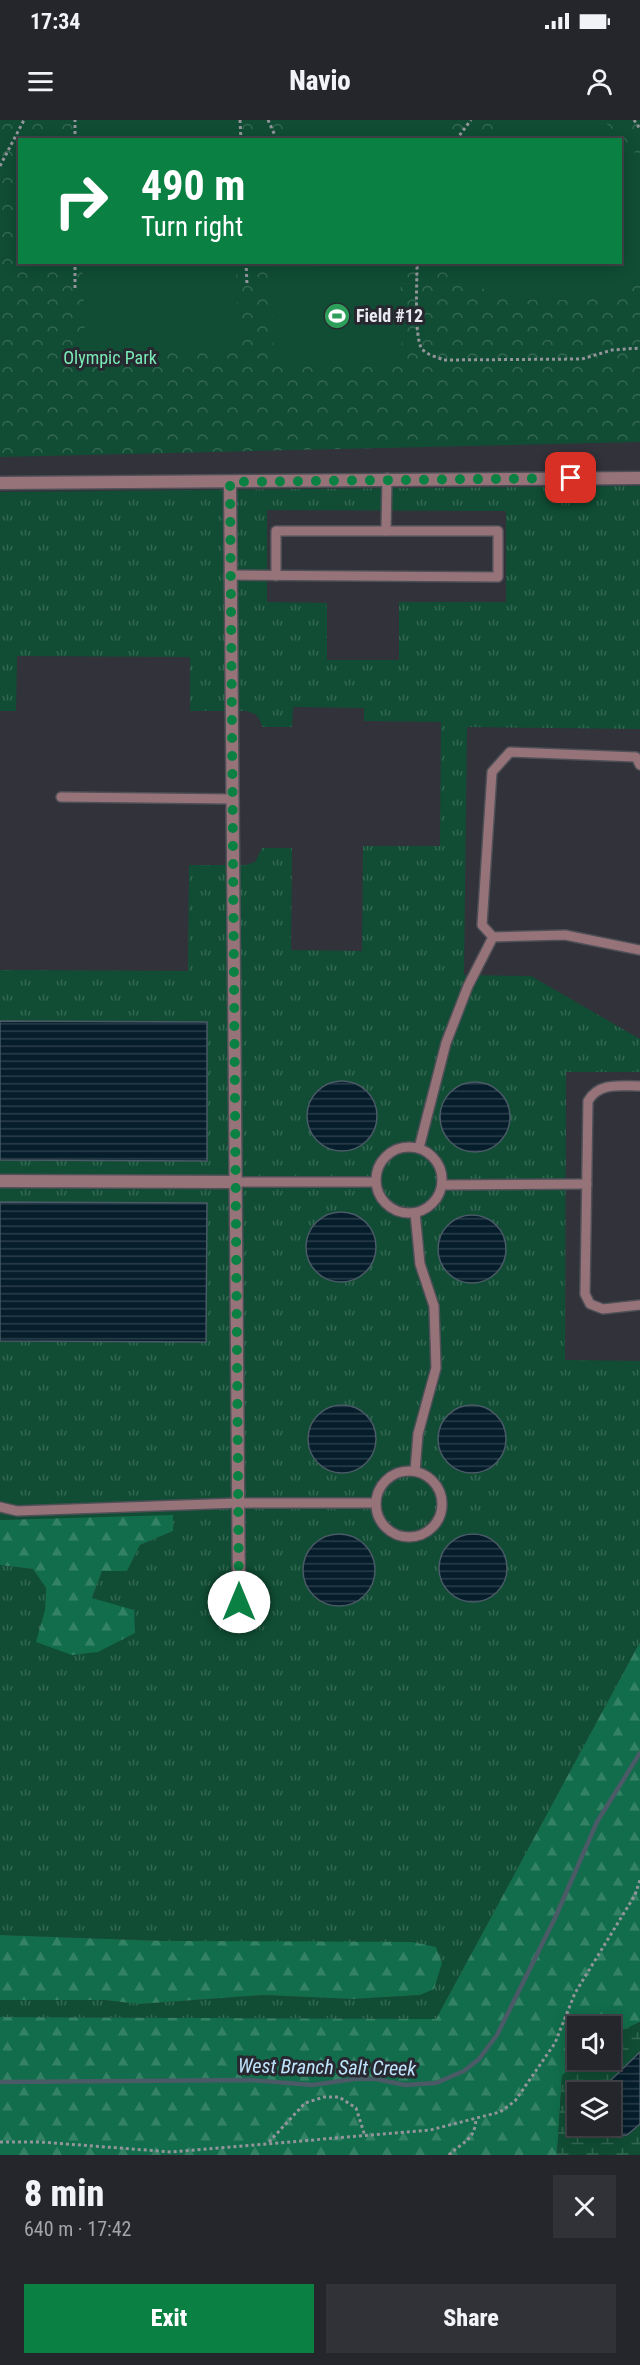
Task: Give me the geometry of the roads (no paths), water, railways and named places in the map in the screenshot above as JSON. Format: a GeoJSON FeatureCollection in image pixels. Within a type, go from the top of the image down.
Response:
{"type":"FeatureCollection","features":[{"type":"Feature","properties":{"kind":"street"},"geometry":{"type":"LineString","coordinates":[[0,483],[230,482],[387,478],[640,478]]}},
{"type":"Feature","properties":{"kind":"street"},"geometry":{"type":"LineString","coordinates":[[230,482],[239,1602]]}},
{"type":"Feature","properties":{"kind":"street"},"geometry":{"type":"LineString","coordinates":[[0,1181],[236,1182]]}},
{"type":"Feature","properties":{"kind":"lane"},"geometry":{"type":"LineString","coordinates":[[386,531],[387,478]]}},
{"type":"Feature","properties":{"kind":"lane"},"geometry":{"type":"LineString","coordinates":[[231,575],[276,576],[498,577],[498,531],[276,531],[276,576]]}},
{"type":"Feature","properties":{"kind":"lane"},"geometry":{"type":"LineString","coordinates":[[640,765],[636,757],[510,752],[492,772],[482,925],[493,937],[565,935],[640,950]]}},
{"type":"Feature","properties":{"kind":"lane"},"geometry":{"type":"LineString","coordinates":[[62,797],[232,800]]}},
{"type":"Feature","properties":{"kind":"lane"},"geometry":{"type":"LineString","coordinates":[[419,1148],[446,1043],[468,986],[493,937]]}},
{"type":"Feature","properties":{"kind":"lane"},"geometry":{"type":"LineString","coordinates":[[640,1086],[606,1086],[594,1091],[588,1101],[585,1294],[590,1304],[603,1309],[640,1305]]}},
{"type":"Feature","properties":{"kind":"lane"},"geometry":{"type":"LineString","coordinates":[[419,1148],[436,1160],[441,1170],[442,1185],[435,1202],[415,1213],[404,1213],[393,1209],[384,1202],[375,1182],[381,1161],[398,1149],[419,1148]]}},
{"type":"Feature","properties":{"kind":"lane"},"geometry":{"type":"LineString","coordinates":[[236,1182],[375,1182]]}},
{"type":"Feature","properties":{"kind":"lane"},"geometry":{"type":"LineString","coordinates":[[442,1185],[587,1184]]}},
{"type":"Feature","properties":{"kind":"lane"},"geometry":{"type":"LineString","coordinates":[[415,1213],[420,1264],[434,1306],[435,1368],[418,1434],[415,1470]]}},
{"type":"Feature","properties":{"kind":"lane"},"geometry":{"type":"LineString","coordinates":[[403,1470],[415,1470],[434,1481],[443,1500],[438,1521],[432,1529],[422,1535],[401,1536],[391,1532],[382,1524],[375,1503],[378,1491],[393,1474],[403,1470]]}},
{"type":"Feature","properties":{"kind":"lane"},"geometry":{"type":"LineString","coordinates":[[0,1507],[17,1512],[238,1503],[375,1503]]}},
{"type":"Feature","properties":{"kind":"water"},"geometry":{"type":"Polygon","coordinates":[[[0,1021],[207,1022],[207,1161],[0,1160],[0,1021]]]}},
{"type":"Feature","properties":{"kind":"water"},"geometry":{"type":"Polygon","coordinates":[[[342,1081],[355,1084],[367,1091],[374,1103],[377,1116],[374,1129],[367,1141],[355,1148],[342,1151],[329,1148],[317,1141],[310,1129],[307,1116],[310,1103],[317,1091],[329,1084],[342,1081]]]}},
{"type":"Feature","properties":{"kind":"water"},"geometry":{"type":"Polygon","coordinates":[[[482,1082],[495,1088],[504,1097],[508,1103],[510,1117],[508,1131],[500,1142],[489,1150],[468,1152],[450,1142],[442,1131],[440,1110],[450,1092],[461,1084],[482,1082]]]}},
{"type":"Feature","properties":{"kind":"water"},"geometry":{"type":"Polygon","coordinates":[[[0,1202],[207,1203],[206,1342],[0,1341],[0,1202]]]}},
{"type":"Feature","properties":{"kind":"water"},"geometry":{"type":"Polygon","coordinates":[[[341,1212],[354,1215],[366,1222],[373,1234],[376,1247],[373,1260],[366,1272],[354,1279],[341,1282],[328,1279],[316,1272],[309,1260],[306,1247],[309,1234],[316,1222],[328,1215],[341,1212]]]}},
{"type":"Feature","properties":{"kind":"water"},"geometry":{"type":"Polygon","coordinates":[[[472,1215],[485,1218],[496,1225],[503,1236],[506,1249],[503,1262],[496,1273],[485,1280],[472,1283],[459,1280],[448,1273],[441,1262],[438,1249],[441,1236],[448,1225],[459,1218],[472,1215]]]}},
{"type":"Feature","properties":{"kind":"water"},"geometry":{"type":"Polygon","coordinates":[[[342,1405],[355,1408],[366,1415],[373,1426],[376,1439],[373,1452],[366,1463],[355,1470],[342,1473],[329,1470],[318,1463],[311,1452],[308,1439],[311,1426],[318,1415],[329,1408],[342,1405]]]}},
{"type":"Feature","properties":{"kind":"water"},"geometry":{"type":"Polygon","coordinates":[[[479,1405],[491,1411],[500,1420],[506,1432],[504,1452],[496,1463],[479,1473],[465,1473],[448,1463],[440,1452],[438,1432],[448,1415],[459,1407],[479,1405]]]}},
{"type":"Feature","properties":{"kind":"water"},"geometry":{"type":"Polygon","coordinates":[[[339,1534],[359,1540],[369,1550],[375,1570],[369,1590],[359,1600],[339,1606],[319,1600],[309,1590],[303,1570],[309,1550],[319,1540],[339,1534]]]}},
{"type":"Feature","properties":{"kind":"water"},"geometry":{"type":"Polygon","coordinates":[[[473,1534],[486,1537],[497,1544],[504,1555],[507,1568],[504,1581],[497,1592],[486,1599],[473,1602],[460,1599],[449,1592],[442,1581],[439,1568],[442,1555],[449,1544],[460,1537],[473,1534]]]}},
{"type":"Feature","properties":{"kind":"water"},"geometry":{"type":"Polygon","coordinates":[[[640,2052],[640,2124],[627,2135],[621,2135],[621,2082],[610,2081],[640,2052]]]}},
{"type":"Feature","properties":{"kind":"waterway","name":"West Branch Salt Creek"},"geometry":{"type":"LineString","coordinates":[[0,2082],[251,2080],[312,2085],[355,2079],[376,2079],[405,2085],[436,2083],[464,2071],[479,2059],[497,2035],[555,1918],[597,1822],[640,1753]]}},
{"type":"Feature","properties":{"kind":"place","name":"Field #12"},"geometry":{"type":"Point","coordinates":[337,316]}},
{"type":"Feature","properties":{"kind":"park label","name":"Olympic Park"},"geometry":{"type":"Point","coordinates":[110,358]}}]}
